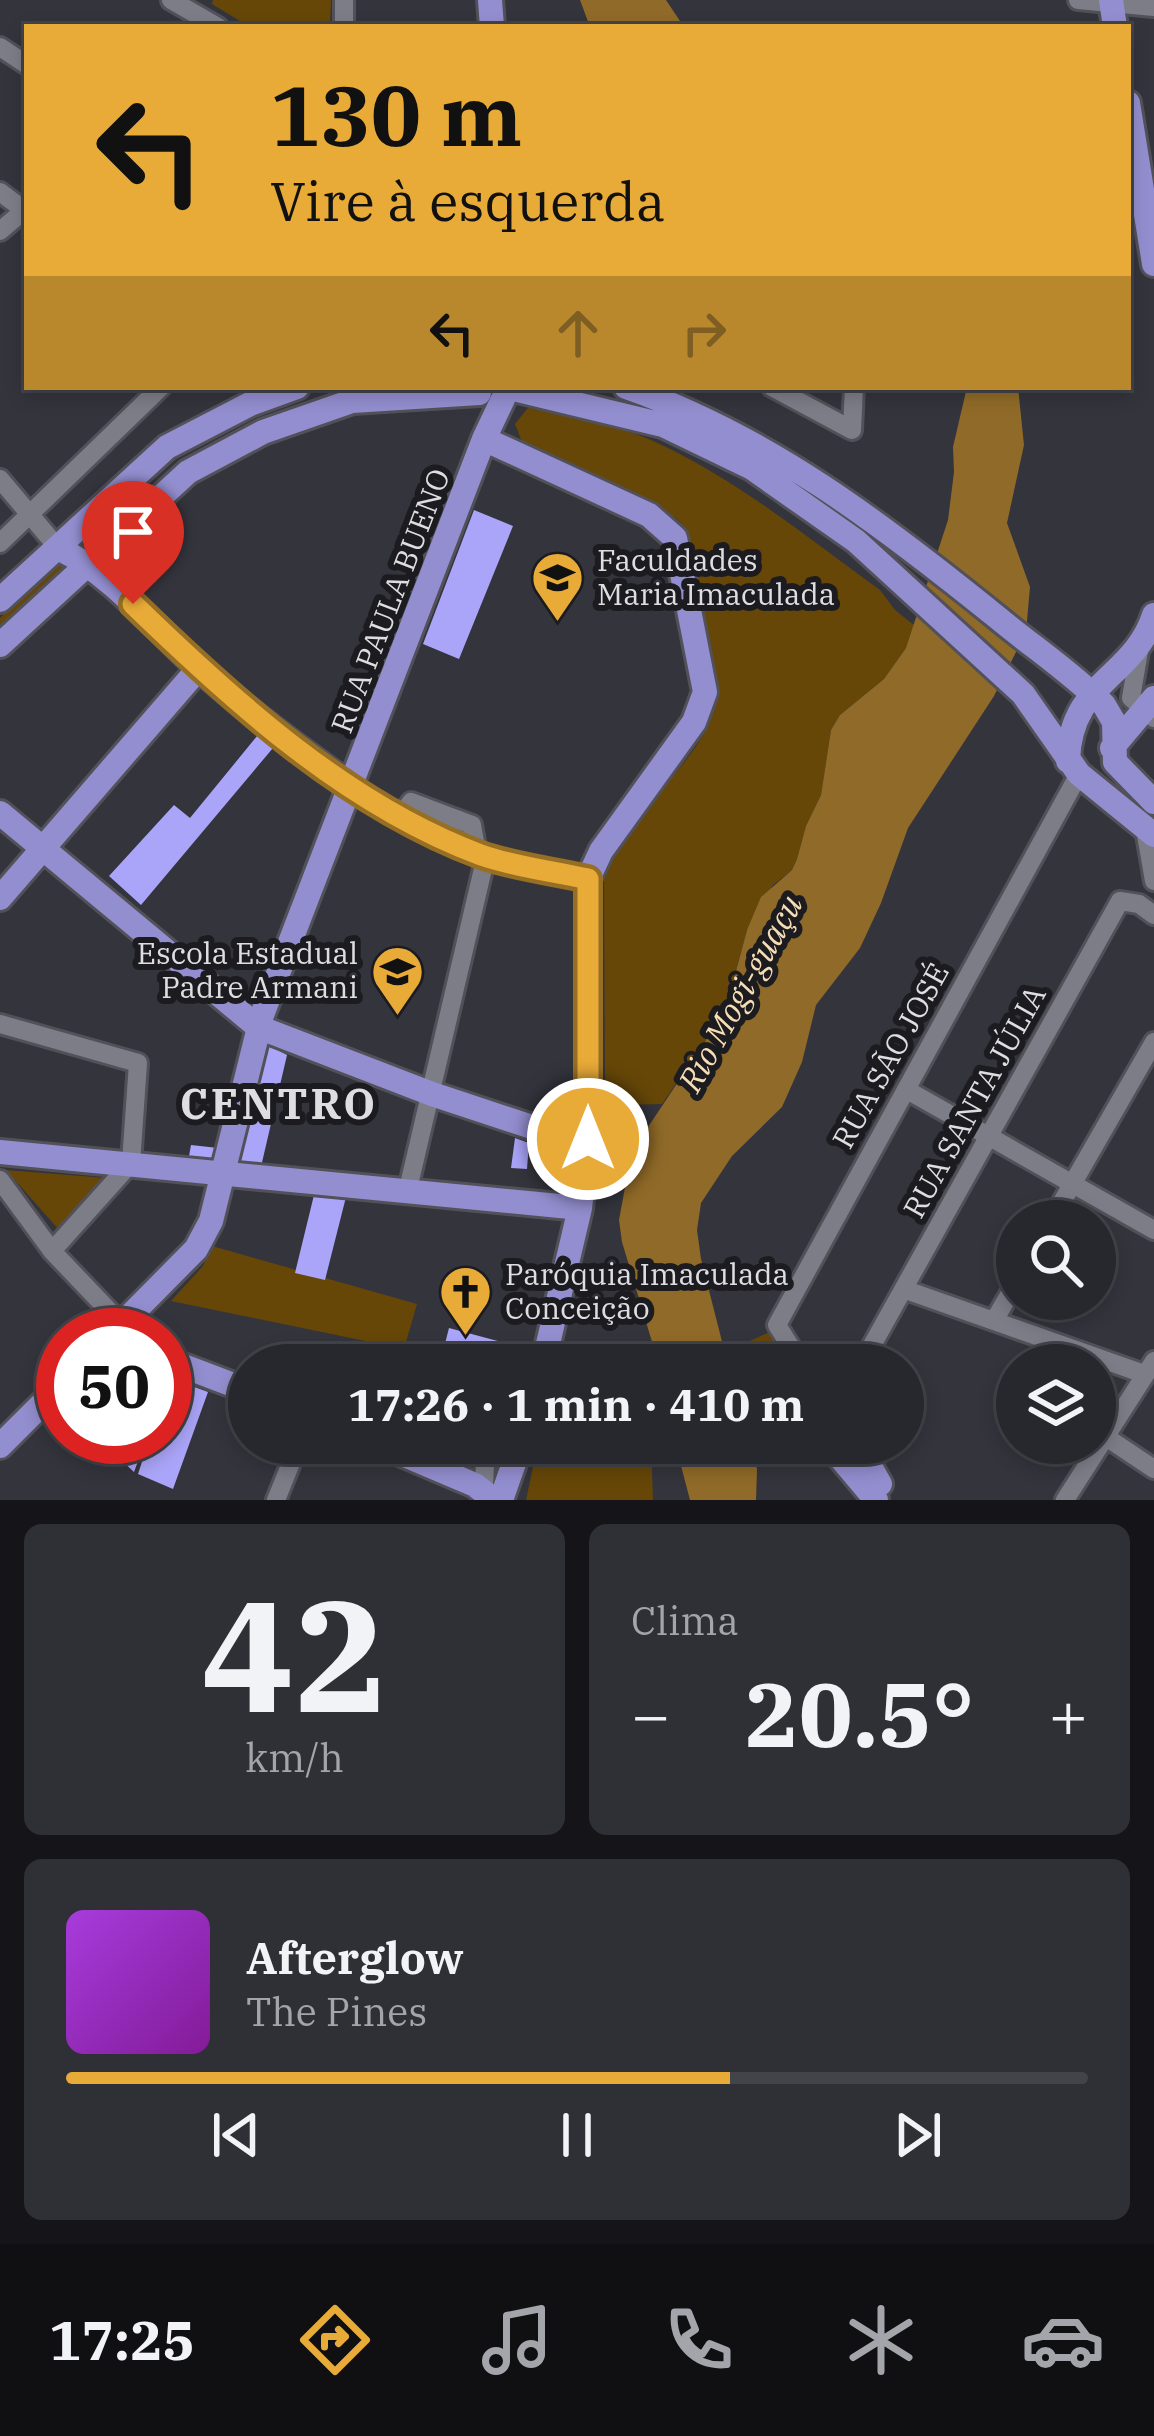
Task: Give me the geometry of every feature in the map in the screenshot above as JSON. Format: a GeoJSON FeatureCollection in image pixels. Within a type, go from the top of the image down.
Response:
{"type":"FeatureCollection","features":[{"type":"Feature","properties":{"kind":"main road"},"geometry":{"type":"LineString","coordinates":[[1131,116],[1147,177],[1154,264]]}},
{"type":"Feature","properties":{"kind":"main road"},"geometry":{"type":"LineString","coordinates":[[0,600],[167,447],[250,404],[289,390]]}},
{"type":"Feature","properties":{"kind":"main road"},"geometry":{"type":"LineString","coordinates":[[635,390],[680,406],[782,460],[887,529],[1104,705],[1114,722],[1112,748],[1120,769],[1154,802]]}},
{"type":"Feature","properties":{"kind":"main road"},"geometry":{"type":"LineString","coordinates":[[0,645],[188,472],[263,432],[352,401],[499,391],[663,425],[752,468],[864,549],[1013,684],[1073,767],[1150,832]]}},
{"type":"Feature","properties":{"kind":"main road","name":"RUA PAULA BUENO"},"geometry":{"type":"LineString","coordinates":[[143,1308],[196,1249],[211,1221],[258,1028],[499,391]]}},
{"type":"Feature","properties":{"kind":"main road"},"geometry":{"type":"LineString","coordinates":[[484,439],[649,515],[675,538],[705,692],[694,722],[601,851],[588,879],[588,1139],[580,1208],[545,1344]]}},
{"type":"Feature","properties":{"kind":"main road"},"geometry":{"type":"LineString","coordinates":[[58,548],[88,563],[199,668],[352,787]]}},
{"type":"Feature","properties":{"kind":"main road"},"geometry":{"type":"LineString","coordinates":[[1073,767],[1071,727],[1090,694],[1148,635],[1154,615]]}},
{"type":"Feature","properties":{"kind":"main road"},"geometry":{"type":"LineString","coordinates":[[0,898],[199,668]]}},
{"type":"Feature","properties":{"kind":"main road"},"geometry":{"type":"LineString","coordinates":[[1112,748],[1151,709]]}},
{"type":"Feature","properties":{"kind":"main road"},"geometry":{"type":"LineString","coordinates":[[0,813],[258,1028],[432,1094],[562,1137],[588,1139]]}},
{"type":"Feature","properties":{"kind":"main road"},"geometry":{"type":"LineString","coordinates":[[0,1153],[580,1208]]}},
{"type":"Feature","properties":{"kind":"main road"},"geometry":{"type":"LineString","coordinates":[[192,1369],[228,1383]]}},
{"type":"Feature","properties":{"kind":"main road"},"geometry":{"type":"LineString","coordinates":[[0,1446],[36,1410]]}},
{"type":"Feature","properties":{"kind":"main road"},"geometry":{"type":"LineString","coordinates":[[420,1464],[484,1494]]}},
{"type":"Feature","properties":{"kind":"main road"},"geometry":{"type":"LineString","coordinates":[[484,1494],[500,1464]]}},
{"type":"Feature","properties":{"kind":"main road"},"geometry":{"type":"LineString","coordinates":[[484,1494],[505,1464]]}},
{"type":"Feature","properties":{"kind":"main road"},"geometry":{"type":"LineString","coordinates":[[846,1464],[876,1500]]}},
{"type":"Feature","properties":{"kind":"main road"},"geometry":{"type":"LineString","coordinates":[[870,1464],[892,1500]]}},
{"type":"Feature","properties":{"kind":"street"},"geometry":{"type":"LineString","coordinates":[[1078,0],[1112,10],[1154,7]]}},
{"type":"Feature","properties":{"kind":"street"},"geometry":{"type":"LineString","coordinates":[[182,9],[212,24]]}},
{"type":"Feature","properties":{"kind":"street"},"geometry":{"type":"LineString","coordinates":[[0,231],[24,211]]}},
{"type":"Feature","properties":{"kind":"street"},"geometry":{"type":"LineString","coordinates":[[0,543],[158,390]]}},
{"type":"Feature","properties":{"kind":"street"},"geometry":{"type":"LineString","coordinates":[[778,390],[852,430],[854,390]]}},
{"type":"Feature","properties":{"kind":"street"},"geometry":{"type":"LineString","coordinates":[[0,479],[58,548]]}},
{"type":"Feature","properties":{"kind":"street"},"geometry":{"type":"LineString","coordinates":[[1141,643],[1130,690],[1133,702],[1151,709]]}},
{"type":"Feature","properties":{"kind":"street","name":"RUA SÃO JOSÉ"},"geometry":{"type":"LineString","coordinates":[[789,1344],[777,1325],[907,1090],[1073,767]]}},
{"type":"Feature","properties":{"kind":"street"},"geometry":{"type":"LineString","coordinates":[[352,787],[400,817],[481,855],[588,879]]}},
{"type":"Feature","properties":{"kind":"street"},"geometry":{"type":"LineString","coordinates":[[1150,832],[1154,881]]}},
{"type":"Feature","properties":{"kind":"street"},"geometry":{"type":"LineString","coordinates":[[408,1189],[481,855]]}},
{"type":"Feature","properties":{"kind":"street","name":"RUA SANTA JÚLIA"},"geometry":{"type":"LineString","coordinates":[[874,1344],[1120,901],[1139,904],[1154,915]]}},
{"type":"Feature","properties":{"kind":"street"},"geometry":{"type":"LineString","coordinates":[[0,1024],[138,1063],[131,1163],[52,1251]]}},
{"type":"Feature","properties":{"kind":"street"},"geometry":{"type":"LineString","coordinates":[[1063,1200],[1154,1042]]}},
{"type":"Feature","properties":{"kind":"street"},"geometry":{"type":"LineString","coordinates":[[907,1090],[1154,1230]]}},
{"type":"Feature","properties":{"kind":"street"},"geometry":{"type":"LineString","coordinates":[[0,1180],[101,1308]]}},
{"type":"Feature","properties":{"kind":"street"},"geometry":{"type":"LineString","coordinates":[[906,1290],[1149,1367],[1116,1421]]}},
{"type":"Feature","properties":{"kind":"street"},"geometry":{"type":"LineString","coordinates":[[994,1321],[996,1318]]}},
{"type":"Feature","properties":{"kind":"street"},"geometry":{"type":"LineString","coordinates":[[1116,1444],[1154,1469]]}},
{"type":"Feature","properties":{"kind":"street"},"geometry":{"type":"LineString","coordinates":[[276,1500],[291,1464]]}},
{"type":"Feature","properties":{"kind":"street"},"geometry":{"type":"LineString","coordinates":[[484,1494],[485,1464]]}},
{"type":"Feature","properties":{"kind":"street"},"geometry":{"type":"LineString","coordinates":[[1065,1500],[1088,1464]]}},
{"type":"Feature","properties":{"kind":"shaded area"},"geometry":{"type":"Polygon","coordinates":[[[213,0],[331,0],[330,24],[245,24],[212,4],[213,0]]]}},
{"type":"Feature","properties":{"kind":"shaded area"},"geometry":{"type":"Polygon","coordinates":[[[531,404],[648,439],[721,477],[880,590],[915,626],[884,679],[840,715],[831,730],[821,795],[797,859],[792,870],[773,885],[747,930],[731,990],[714,1028],[662,1104],[623,1105],[605,1088],[604,878],[628,829],[700,740],[717,689],[686,528],[676,518],[524,447],[515,424],[531,404]]]}},
{"type":"Feature","properties":{"kind":"shaded area"},"geometry":{"type":"Polygon","coordinates":[[[62,562],[70,570],[0,632],[0,618],[62,562]]]}},
{"type":"Feature","properties":{"kind":"shaded area"},"geometry":{"type":"Polygon","coordinates":[[[6,1170],[106,1178],[61,1232],[6,1170]]]}},
{"type":"Feature","properties":{"kind":"shaded area"},"geometry":{"type":"Polygon","coordinates":[[[212,1246],[417,1304],[405,1344],[380,1344],[171,1301],[203,1266],[212,1246]]]}},
{"type":"Feature","properties":{"kind":"shaded area"},"geometry":{"type":"Polygon","coordinates":[[[776,1329],[785,1344],[736,1344],[776,1329]]]}},
{"type":"Feature","properties":{"kind":"shaded area"},"geometry":{"type":"Polygon","coordinates":[[[534,1464],[652,1464],[653,1500],[526,1500],[534,1464]]]}},
{"type":"Feature","properties":{"kind":"water"},"geometry":{"type":"Polygon","coordinates":[[[580,0],[666,0],[682,24],[589,24],[580,0]]]}},
{"type":"Feature","properties":{"kind":"water","name":"Rio Mogi-guaçu"},"geometry":{"type":"Polygon","coordinates":[[[966,390],[1018,390],[1024,445],[1007,523],[1030,587],[1026,632],[994,696],[908,828],[860,948],[816,1005],[802,1062],[782,1107],[732,1156],[701,1203],[697,1230],[701,1259],[723,1344],[653,1344],[622,1242],[619,1220],[628,1171],[646,1130],[714,1028],[761,897],[792,870],[821,795],[831,730],[840,715],[884,679],[906,648],[948,520],[953,447],[966,390]]]}},
{"type":"Feature","properties":{"kind":"water"},"geometry":{"type":"Polygon","coordinates":[[[681,1464],[755,1464],[756,1500],[690,1500],[681,1464]]]}},
{"type":"Feature","properties":{"kind":"building"},"geometry":{"type":"Polygon","coordinates":[[[474,510],[513,526],[459,659],[423,644],[474,510]]]}},
{"type":"Feature","properties":{"kind":"building"},"geometry":{"type":"Polygon","coordinates":[[[262,730],[278,742],[141,905],[109,876],[174,805],[190,818],[262,730]]]}},
{"type":"Feature","properties":{"kind":"building"},"geometry":{"type":"Polygon","coordinates":[[[262,1042],[287,1055],[260,1171],[230,1172],[262,1042]]]}},
{"type":"Feature","properties":{"kind":"building"},"geometry":{"type":"Polygon","coordinates":[[[515,1138],[529,1143],[527,1169],[511,1168],[515,1138]]]}},
{"type":"Feature","properties":{"kind":"building"},"geometry":{"type":"Polygon","coordinates":[[[191,1145],[218,1148],[212,1168],[187,1167],[191,1145]]]}},
{"type":"Feature","properties":{"kind":"building"},"geometry":{"type":"Polygon","coordinates":[[[314,1195],[346,1197],[325,1280],[295,1273],[314,1195]]]}},
{"type":"Feature","properties":{"kind":"building"},"geometry":{"type":"Polygon","coordinates":[[[449,1328],[509,1344],[445,1344],[449,1328]]]}},
{"type":"Feature","properties":{"kind":"building"},"geometry":{"type":"Polygon","coordinates":[[[192,1386],[208,1392],[192,1436],[192,1386]]]}},
{"type":"Feature","properties":{"kind":"building"},"geometry":{"type":"Polygon","coordinates":[[[141,1464],[182,1464],[173,1489],[138,1474],[141,1464]]]}},
{"type":"Feature","properties":{"kind":"place","name":"Faculdades Maria Imaculada"},"geometry":{"type":"Point","coordinates":[558,624]}},
{"type":"Feature","properties":{"kind":"place","name":"Escola Estadual Padre Armani"},"geometry":{"type":"Point","coordinates":[397,1017]}},
{"type":"Feature","properties":{"kind":"place","name":"Paróquia Imaculada Conceição"},"geometry":{"type":"Point","coordinates":[466,1338]}},
{"type":"Feature","properties":{"kind":"district","name":"CENTRO"},"geometry":{"type":"Point","coordinates":[279,1104]}},
{"type":"Feature","properties":{"kind":"route"},"geometry":{"type":"LineString","coordinates":[[133,604],[199,668],[284,737],[419,829],[486,856],[588,879],[588,1139]]}}]}
